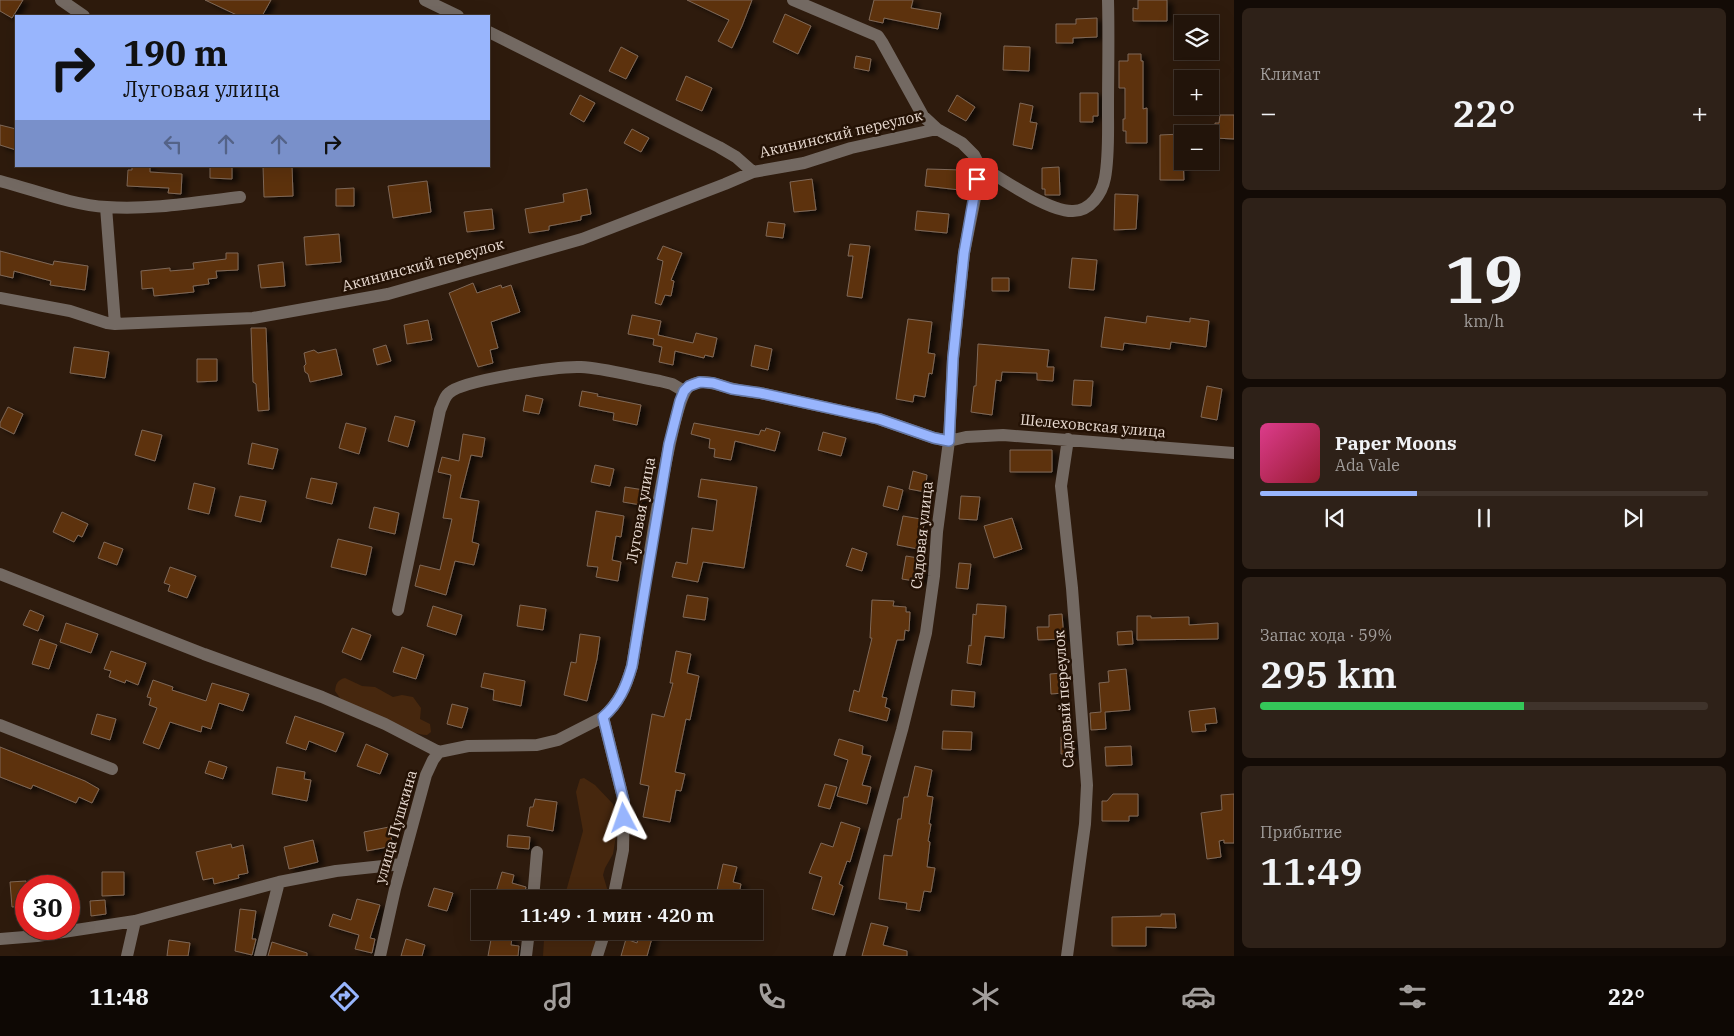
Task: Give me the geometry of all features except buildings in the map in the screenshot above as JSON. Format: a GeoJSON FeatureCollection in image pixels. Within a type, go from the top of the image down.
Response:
{"type":"FeatureCollection","features":[{"type":"Feature","properties":{"kind":"street"},"geometry":{"type":"LineString","coordinates":[[61,0],[83,15]]}},
{"type":"Feature","properties":{"kind":"street"},"geometry":{"type":"LineString","coordinates":[[426,0],[456,15]]}},
{"type":"Feature","properties":{"kind":"street"},"geometry":{"type":"LineString","coordinates":[[793,0],[878,36],[918,109],[927,121],[936,129],[962,143],[974,155],[979,165],[1036,199],[1061,210],[1078,211],[1089,206],[1094,201],[1105,178],[1108,0]]}},
{"type":"Feature","properties":{"kind":"street","name":"Акининский переулок"},"geometry":{"type":"LineString","coordinates":[[490,32],[719,147],[736,157],[753,172]]}},
{"type":"Feature","properties":{"kind":"street","name":"Акининский переулок"},"geometry":{"type":"LineString","coordinates":[[0,298],[70,311],[115,324],[253,318],[388,294],[582,239],[753,172],[804,163],[851,148],[936,129]]}},
{"type":"Feature","properties":{"kind":"street","name":"Садовая улица"},"geometry":{"type":"LineString","coordinates":[[839,956],[902,730],[926,633],[949,441],[953,358],[964,253],[976,193],[979,165]]}},
{"type":"Feature","properties":{"kind":"street"},"geometry":{"type":"LineString","coordinates":[[0,181],[56,197],[106,207],[160,206],[240,198]]}},
{"type":"Feature","properties":{"kind":"street"},"geometry":{"type":"LineString","coordinates":[[106,207],[115,324]]}},
{"type":"Feature","properties":{"kind":"street"},"geometry":{"type":"LineString","coordinates":[[398,610],[440,410],[449,392],[466,385],[541,369],[580,367],[660,381],[672,384],[684,391],[694,383],[713,383],[737,390],[760,393],[879,419],[934,438],[949,441]]}},
{"type":"Feature","properties":{"kind":"street","name":"Луговая улица"},"geometry":{"type":"LineString","coordinates":[[603,717],[614,707],[622,694],[632,666],[669,444],[684,391]]}},
{"type":"Feature","properties":{"kind":"street","name":"Шелеховская улица"},"geometry":{"type":"LineString","coordinates":[[949,441],[974,436],[1003,435],[1234,453]]}},
{"type":"Feature","properties":{"kind":"street","name":"Садовый переулок"},"geometry":{"type":"LineString","coordinates":[[1066,956],[1085,824],[1086,786],[1072,588],[1061,486],[1068,439]]}},
{"type":"Feature","properties":{"kind":"street"},"geometry":{"type":"LineString","coordinates":[[0,574],[204,654],[322,697],[384,724],[439,752],[468,746],[537,745],[558,740],[603,717],[624,802],[623,850],[615,890]]}},
{"type":"Feature","properties":{"kind":"street"},"geometry":{"type":"LineString","coordinates":[[0,726],[112,769]]}},
{"type":"Feature","properties":{"kind":"street","name":"улица Пушкина"},"geometry":{"type":"LineString","coordinates":[[380,956],[426,775],[432,760],[439,752]]}},
{"type":"Feature","properties":{"kind":"street"},"geometry":{"type":"LineString","coordinates":[[534,890],[537,852]]}},
{"type":"Feature","properties":{"kind":"street"},"geometry":{"type":"LineString","coordinates":[[0,939],[37,936],[135,921],[279,882],[336,871],[402,864]]}},
{"type":"Feature","properties":{"kind":"street"},"geometry":{"type":"LineString","coordinates":[[260,956],[279,882]]}},
{"type":"Feature","properties":{"kind":"street"},"geometry":{"type":"LineString","coordinates":[[127,956],[135,921]]}},
{"type":"Feature","properties":{"kind":"street"},"geometry":{"type":"LineString","coordinates":[[526,956],[528,940]]}},
{"type":"Feature","properties":{"kind":"street"},"geometry":{"type":"LineString","coordinates":[[597,956],[602,940]]}},
{"type":"Feature","properties":{"kind":"shaded area"},"geometry":{"type":"Polygon","coordinates":[[[345,678],[362,686],[375,687],[393,697],[402,695],[413,697],[421,708],[420,719],[430,724],[431,732],[427,735],[408,731],[340,698],[335,691],[336,686],[339,681],[345,678]]]}},
{"type":"Feature","properties":{"kind":"shaded area"},"geometry":{"type":"Polygon","coordinates":[[[584,778],[595,785],[613,804],[618,823],[613,854],[603,875],[608,890],[566,890],[583,831],[576,792],[580,779],[584,778]]]}},
{"type":"Feature","properties":{"kind":"shaded area"},"geometry":{"type":"Polygon","coordinates":[[[544,940],[595,940],[595,947],[591,956],[543,956],[544,940]]]}},
{"type":"Feature","properties":{"kind":"route"},"geometry":{"type":"LineString","coordinates":[[624,818],[624,802],[603,717],[614,707],[622,694],[632,666],[669,444],[684,391],[694,383],[713,383],[732,389],[760,393],[879,419],[934,438],[949,441],[953,358],[964,253],[977,179]]}}]}
